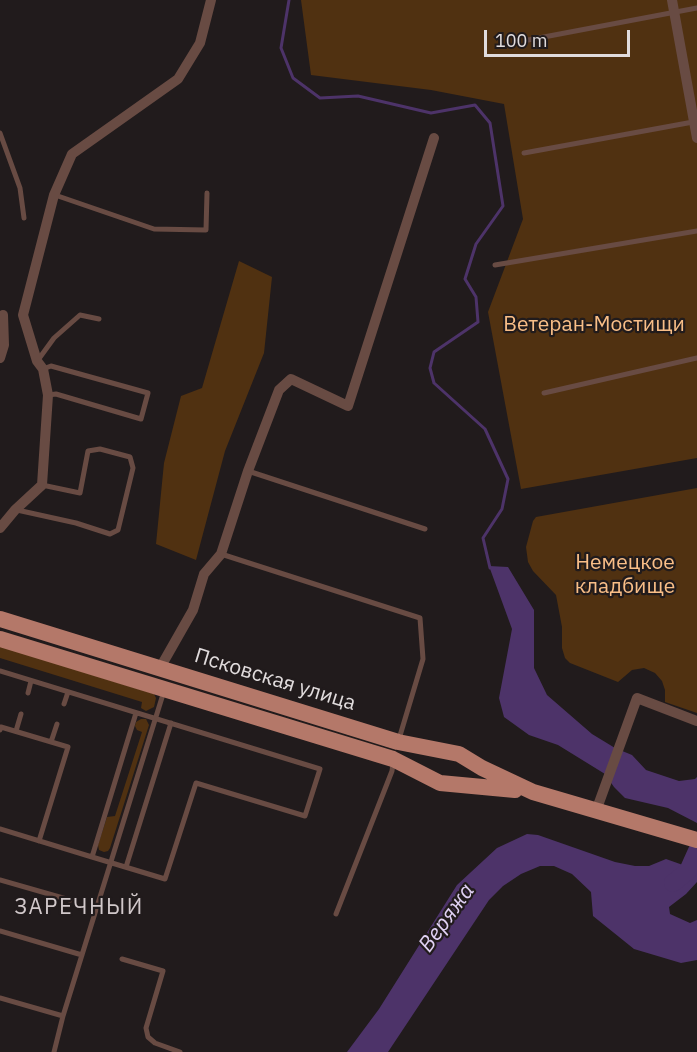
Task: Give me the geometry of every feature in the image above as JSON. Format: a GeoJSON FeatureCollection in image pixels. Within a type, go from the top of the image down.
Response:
{"type":"FeatureCollection","features":[{"type":"Feature","properties":{"kind":"main road","name":"Псковская улица"},"geometry":{"type":"LineString","coordinates":[[0,619],[399,742],[459,754],[482,768],[533,792],[662,834]]}},
{"type":"Feature","properties":{"kind":"main road","name":"Псковская улица"},"geometry":{"type":"LineString","coordinates":[[0,639],[393,759],[441,783],[481,785],[533,792]]}},
{"type":"Feature","properties":{"kind":"main road"},"geometry":{"type":"LineString","coordinates":[[441,783],[452,780],[459,771],[458,760],[446,750]]}},
{"type":"Feature","properties":{"kind":"main road"},"geometry":{"type":"LineString","coordinates":[[662,834],[697,840]]}},
{"type":"Feature","properties":{"kind":"main road"},"geometry":{"type":"LineString","coordinates":[[662,834],[697,850]]}},
{"type":"Feature","properties":{"kind":"street"},"geometry":{"type":"LineString","coordinates":[[0,528],[15,510],[42,485],[48,395],[23,315],[54,195],[72,154],[178,79],[200,43],[211,0]]}},
{"type":"Feature","properties":{"kind":"street"},"geometry":{"type":"LineString","coordinates":[[672,0],[697,138]]}},
{"type":"Feature","properties":{"kind":"street"},"geometry":{"type":"LineString","coordinates":[[160,668],[193,610],[204,574],[221,554],[248,471],[279,390],[291,379],[348,406],[434,138]]}},
{"type":"Feature","properties":{"kind":"street"},"geometry":{"type":"LineString","coordinates":[[0,358],[4,345],[1,315]]}},
{"type":"Feature","properties":{"kind":"street"},"geometry":{"type":"LineString","coordinates":[[596,812],[637,698],[697,721]]}},
{"type":"Feature","properties":{"kind":"lane"},"geometry":{"type":"LineString","coordinates":[[528,40],[697,8]]}},
{"type":"Feature","properties":{"kind":"lane"},"geometry":{"type":"LineString","coordinates":[[524,153],[695,121]]}},
{"type":"Feature","properties":{"kind":"lane"},"geometry":{"type":"LineString","coordinates":[[0,134],[20,188],[24,218]]}},
{"type":"Feature","properties":{"kind":"lane"},"geometry":{"type":"LineString","coordinates":[[54,195],[154,229],[206,230],[207,193]]}},
{"type":"Feature","properties":{"kind":"lane"},"geometry":{"type":"LineString","coordinates":[[495,265],[697,231]]}},
{"type":"Feature","properties":{"kind":"lane"},"geometry":{"type":"LineString","coordinates":[[48,395],[56,393],[141,419],[148,393],[40,365],[54,338],[80,315],[99,319]]}},
{"type":"Feature","properties":{"kind":"lane"},"geometry":{"type":"LineString","coordinates":[[544,393],[697,358]]}},
{"type":"Feature","properties":{"kind":"lane"},"geometry":{"type":"LineString","coordinates":[[15,510],[76,523],[110,534],[118,530],[133,468],[130,458],[100,449],[88,452],[80,493],[42,485]]}},
{"type":"Feature","properties":{"kind":"lane"},"geometry":{"type":"LineString","coordinates":[[248,471],[425,529]]}},
{"type":"Feature","properties":{"kind":"lane"},"geometry":{"type":"LineString","coordinates":[[221,554],[420,618],[423,659],[399,742]]}},
{"type":"Feature","properties":{"kind":"lane"},"geometry":{"type":"LineString","coordinates":[[0,671],[320,769],[305,816],[196,783],[165,879],[0,829]]}},
{"type":"Feature","properties":{"kind":"lane"},"geometry":{"type":"LineString","coordinates":[[28,693],[32,681]]}},
{"type":"Feature","properties":{"kind":"lane"},"geometry":{"type":"LineString","coordinates":[[54,1052],[63,1016],[164,690]]}},
{"type":"Feature","properties":{"kind":"lane"},"geometry":{"type":"LineString","coordinates":[[64,704],[68,692]]}},
{"type":"Feature","properties":{"kind":"lane"},"geometry":{"type":"LineString","coordinates":[[92,856],[136,713]]}},
{"type":"Feature","properties":{"kind":"lane"},"geometry":{"type":"LineString","coordinates":[[16,731],[21,714]]}},
{"type":"Feature","properties":{"kind":"lane"},"geometry":{"type":"LineString","coordinates":[[126,867],[171,723]]}},
{"type":"Feature","properties":{"kind":"lane"},"geometry":{"type":"LineString","coordinates":[[51,742],[57,724]]}},
{"type":"Feature","properties":{"kind":"lane"},"geometry":{"type":"LineString","coordinates":[[0,730],[1,727],[68,747],[39,841]]}},
{"type":"Feature","properties":{"kind":"lane"},"geometry":{"type":"LineString","coordinates":[[336,914],[392,771],[393,759]]}},
{"type":"Feature","properties":{"kind":"lane"},"geometry":{"type":"LineString","coordinates":[[0,880],[70,900]]}},
{"type":"Feature","properties":{"kind":"lane"},"geometry":{"type":"LineString","coordinates":[[0,931],[82,955]]}},
{"type":"Feature","properties":{"kind":"lane"},"geometry":{"type":"LineString","coordinates":[[122,959],[163,971],[146,1028],[148,1036],[155,1043],[180,1052]]}},
{"type":"Feature","properties":{"kind":"lane"},"geometry":{"type":"LineString","coordinates":[[0,998],[63,1016]]}},
{"type":"Feature","properties":{"kind":"green space","name":"Ветеран-Мостищи"},"geometry":{"type":"Polygon","coordinates":[[[301,0],[697,0],[697,458],[521,489],[488,312],[523,219],[504,104],[431,90],[311,75],[301,0]]]}},
{"type":"Feature","properties":{"kind":"green space"},"geometry":{"type":"Polygon","coordinates":[[[239,261],[272,277],[264,353],[225,451],[196,560],[156,544],[164,463],[181,396],[202,388],[239,261]]]}},
{"type":"Feature","properties":{"kind":"green space","name":"Немецкое кладбище"},"geometry":{"type":"Polygon","coordinates":[[[697,488],[697,713],[665,702],[662,681],[655,673],[644,668],[632,670],[618,682],[570,663],[565,658],[562,648],[562,627],[556,595],[533,571],[528,562],[526,547],[536,517],[697,488]]]}},
{"type":"Feature","properties":{"kind":"green space"},"geometry":{"type":"Polygon","coordinates":[[[0,646],[154,694],[156,698],[154,707],[146,711],[141,708],[142,702],[0,658],[0,646]]]}},
{"type":"Feature","properties":{"kind":"green space"},"geometry":{"type":"Polygon","coordinates":[[[146,719],[149,725],[110,848],[104,852],[99,850],[98,845],[107,817],[115,816],[142,732],[135,726],[136,722],[146,719]]]}},
{"type":"Feature","properties":{"kind":"water"},"geometry":{"type":"Polygon","coordinates":[[[489,566],[508,567],[534,610],[534,668],[547,695],[592,734],[632,755],[646,770],[679,781],[697,777],[697,823],[668,808],[625,798],[605,774],[558,745],[529,735],[504,717],[499,698],[512,629],[489,566]]]}},
{"type":"Feature","properties":{"kind":"water"},"geometry":{"type":"Polygon","coordinates":[[[527,834],[538,835],[615,862],[649,866],[666,859],[697,870],[697,882],[669,907],[670,914],[690,923],[697,920],[697,960],[681,963],[634,949],[593,916],[591,892],[572,874],[554,866],[540,866],[521,874],[503,886],[489,900],[388,1052],[347,1052],[379,1009],[457,885],[497,848],[527,834]]]}},
{"type":"Feature","properties":{"kind":"waterway"},"geometry":{"type":"LineString","coordinates":[[289,0],[281,48],[293,78],[320,98],[358,96],[431,113],[475,105],[490,123],[503,206],[476,244],[465,279],[476,297],[478,322],[434,352],[430,368],[434,383],[485,429],[508,479],[502,509],[483,538],[490,568]]}},
{"type":"Feature","properties":{"kind":"waterway","name":"Веряжа"},"geometry":{"type":"LineString","coordinates":[[673,883],[688,871],[697,851]]}},
{"type":"Feature","properties":{"kind":"district","name":"ЗАРЕЧНЫЙ"},"geometry":{"type":"Point","coordinates":[79,908]}}]}
